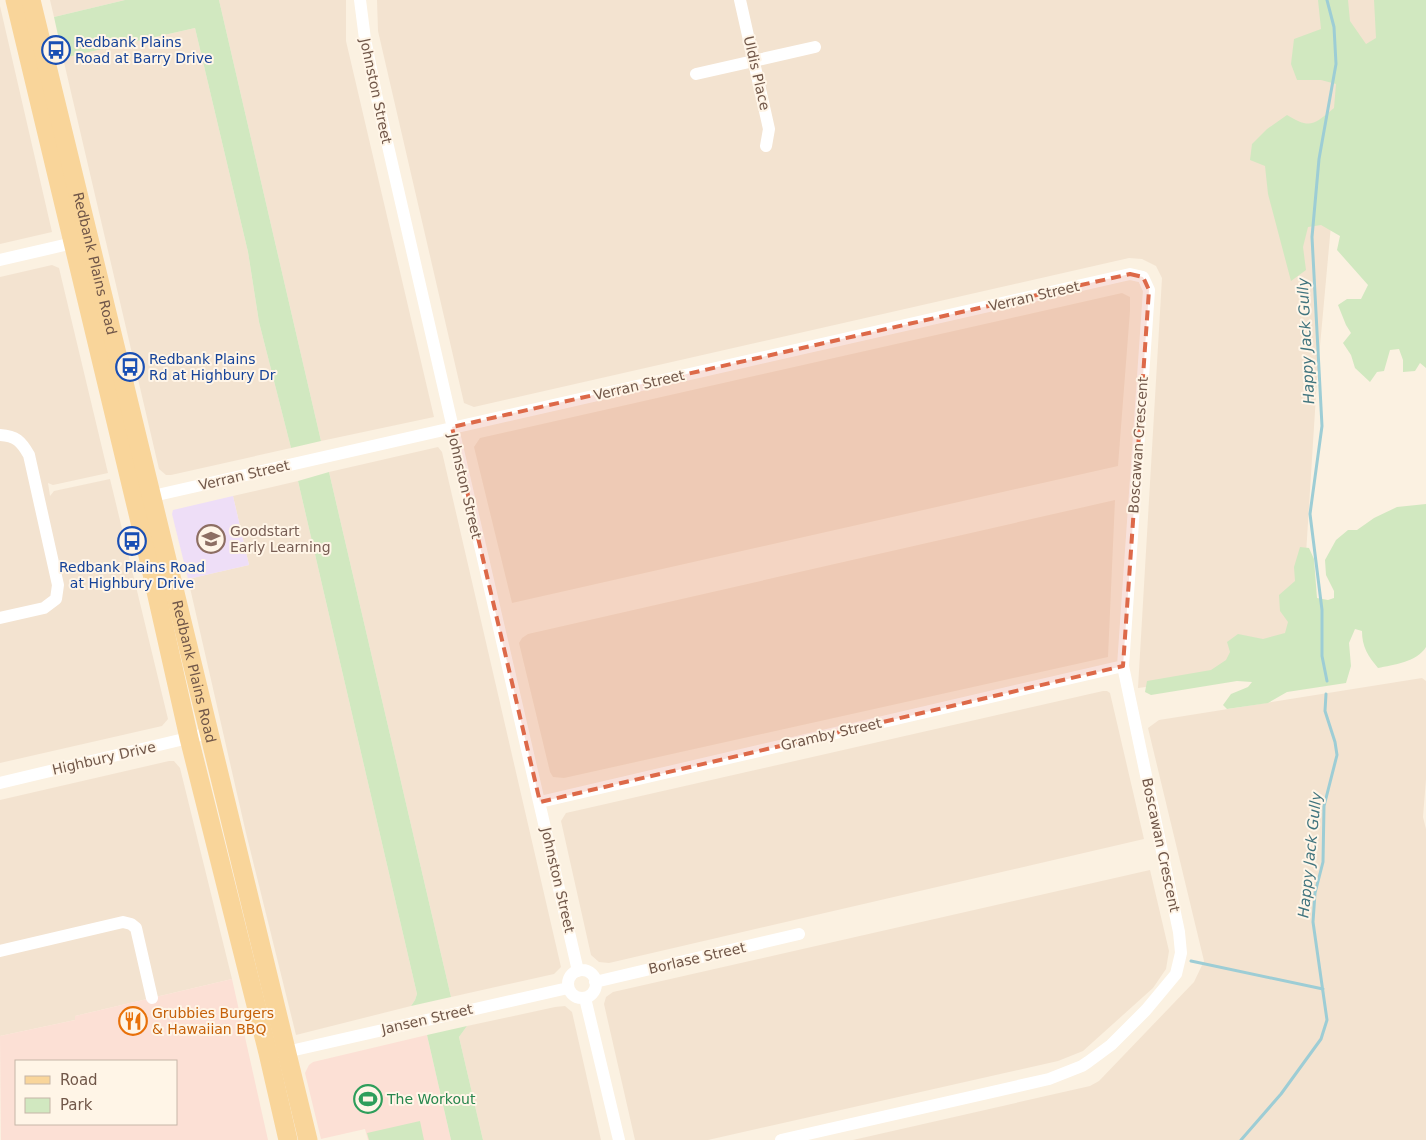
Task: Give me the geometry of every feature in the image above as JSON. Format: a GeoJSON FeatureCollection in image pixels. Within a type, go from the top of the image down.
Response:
{"type":"FeatureCollection","features":[{"type":"Feature","properties":{"kind":"main road","name":"Redbank Plains Road"},"geometry":{"type":"LineString","coordinates":[[15,0],[73,243],[209,733],[271,985],[265,996],[276,1046],[288,1140]]}},
{"type":"Feature","properties":{"kind":"main road","name":"Redbank Plains Road"},"geometry":{"type":"LineString","coordinates":[[31,0],[143,498],[189,738],[277,1053],[308,1140]]}},
{"type":"Feature","properties":{"kind":"street","name":"Johnston Street"},"geometry":{"type":"LineString","coordinates":[[360,0],[365,39],[376,94],[578,971]]}},
{"type":"Feature","properties":{"kind":"street","name":"Uldis Place"},"geometry":{"type":"LineString","coordinates":[[740,0],[770,129],[766,146]]}},
{"type":"Feature","properties":{"kind":"street"},"geometry":{"type":"LineString","coordinates":[[696,74],[815,48]]}},
{"type":"Feature","properties":{"kind":"street"},"geometry":{"type":"LineString","coordinates":[[0,260],[73,243]]}},
{"type":"Feature","properties":{"kind":"street","name":"Verran Street"},"geometry":{"type":"LineString","coordinates":[[143,498],[1130,274],[1144,277]]}},
{"type":"Feature","properties":{"kind":"street","name":"Boscawan Crescent"},"geometry":{"type":"LineString","coordinates":[[781,1140],[1049,1079],[1082,1066],[1111,1045],[1146,1010],[1176,974],[1181,952],[1179,932],[1123,666],[1149,290],[1144,277]]}},
{"type":"Feature","properties":{"kind":"street"},"geometry":{"type":"LineString","coordinates":[[0,435],[13,437],[23,444],[29,455],[58,585],[56,599],[44,608],[0,618]]}},
{"type":"Feature","properties":{"kind":"street","name":"Gramby Street"},"geometry":{"type":"LineString","coordinates":[[540,802],[1123,666]]}},
{"type":"Feature","properties":{"kind":"street","name":"Highbury Drive"},"geometry":{"type":"LineString","coordinates":[[0,783],[209,733]]}},
{"type":"Feature","properties":{"kind":"street"},"geometry":{"type":"LineString","coordinates":[[0,951],[123,922],[131,924],[136,928],[152,998]]}},
{"type":"Feature","properties":{"kind":"street","name":"Borlase Street"},"geometry":{"type":"LineString","coordinates":[[595,982],[799,934]]}},
{"type":"Feature","properties":{"kind":"street"},"geometry":{"type":"LineString","coordinates":[[584,970],[594,977],[593,992],[585,998],[574,996],[568,988],[570,977],[578,971],[584,970]]}},
{"type":"Feature","properties":{"kind":"street","name":"Jansen Street"},"geometry":{"type":"LineString","coordinates":[[277,1053],[568,988]]}},
{"type":"Feature","properties":{"kind":"street"},"geometry":{"type":"LineString","coordinates":[[585,998],[619,1140]]}},
{"type":"Feature","properties":{"kind":"highlighted area"},"geometry":{"type":"Polygon","coordinates":[[[1130,274],[1143,277],[1149,290],[1123,666],[540,802],[452,427],[1130,274]]]}},
{"type":"Feature","properties":{"kind":"shaded area"},"geometry":{"type":"Polygon","coordinates":[[[50,0],[125,0],[54,17],[50,0]]]}},
{"type":"Feature","properties":{"kind":"shaded area"},"geometry":{"type":"Polygon","coordinates":[[[219,0],[346,0],[346,41],[434,417],[321,441],[219,0]]]}},
{"type":"Feature","properties":{"kind":"shaded area"},"geometry":{"type":"Polygon","coordinates":[[[377,0],[1426,0],[1344,82],[1317,379],[1299,666],[1138,688],[1162,278],[1156,266],[1142,259],[1129,258],[474,407],[464,403],[378,31],[377,0]]]}},
{"type":"Feature","properties":{"kind":"shaded area"},"geometry":{"type":"Polygon","coordinates":[[[0,6],[52,232],[0,244],[0,6]]]}},
{"type":"Feature","properties":{"kind":"shaded area"},"geometry":{"type":"Polygon","coordinates":[[[195,28],[248,252],[259,322],[291,448],[166,475],[159,469],[63,58],[195,28]]]}},
{"type":"Feature","properties":{"kind":"shaded area"},"geometry":{"type":"Polygon","coordinates":[[[52,265],[59,268],[108,473],[53,485],[48,483],[50,496],[54,491],[110,479],[168,719],[162,726],[0,763],[0,277],[52,265]]]}},
{"type":"Feature","properties":{"kind":"shaded area"},"geometry":{"type":"Polygon","coordinates":[[[1122,293],[1130,297],[1130,311],[1118,466],[512,603],[474,447],[480,438],[1122,293]]]}},
{"type":"Feature","properties":{"kind":"shaded area"},"geometry":{"type":"Polygon","coordinates":[[[438,447],[442,452],[561,967],[554,974],[451,997],[329,472],[438,447]]]}},
{"type":"Feature","properties":{"kind":"shaded area"},"geometry":{"type":"Polygon","coordinates":[[[298,481],[417,994],[411,1006],[296,1035],[246,833],[188,579],[249,565],[233,496],[298,481]]]}},
{"type":"Feature","properties":{"kind":"shaded area","name":"Goodstart Early Learning"},"geometry":{"type":"Polygon","coordinates":[[[233,496],[249,565],[188,579],[172,514],[173,510],[233,496]]]}},
{"type":"Feature","properties":{"kind":"shaded area"},"geometry":{"type":"Polygon","coordinates":[[[1115,500],[1108,657],[564,778],[553,777],[550,772],[519,643],[528,634],[1115,500]]]}},
{"type":"Feature","properties":{"kind":"shaded area"},"geometry":{"type":"Polygon","coordinates":[[[1422,678],[1426,681],[1426,779],[1423,817],[1426,829],[1426,1140],[853,1140],[1090,1086],[1099,1081],[1194,982],[1204,961],[1148,728],[1159,720],[1422,678]]]}},
{"type":"Feature","properties":{"kind":"shaded area"},"geometry":{"type":"Polygon","coordinates":[[[1103,691],[1110,693],[1144,839],[609,963],[599,962],[591,955],[561,821],[566,813],[1103,691]]]}},
{"type":"Feature","properties":{"kind":"shaded area"},"geometry":{"type":"Polygon","coordinates":[[[174,761],[180,768],[232,979],[75,1016],[75,1020],[0,1036],[0,800],[174,761]]]}},
{"type":"Feature","properties":{"kind":"shaded area"},"geometry":{"type":"Polygon","coordinates":[[[1150,870],[1169,951],[1166,969],[1153,988],[1083,1051],[1058,1061],[708,1140],[635,1140],[604,1004],[606,997],[613,992],[1150,870]]]}},
{"type":"Feature","properties":{"kind":"shaded area"},"geometry":{"type":"Polygon","coordinates":[[[232,979],[268,1140],[1,1140],[0,1036],[75,1020],[75,1016],[232,979]]]}},
{"type":"Feature","properties":{"kind":"shaded area"},"geometry":{"type":"Polygon","coordinates":[[[565,1006],[572,1012],[601,1140],[483,1140],[459,1037],[467,1026],[565,1006]]]}},
{"type":"Feature","properties":{"kind":"shaded area"},"geometry":{"type":"Polygon","coordinates":[[[427,1035],[451,1140],[368,1140],[365,1129],[321,1139],[305,1073],[309,1065],[313,1062],[427,1035]]]}},
{"type":"Feature","properties":{"kind":"green space"},"geometry":{"type":"Polygon","coordinates":[[[125,0],[219,0],[321,441],[291,448],[259,322],[248,252],[195,28],[63,58],[54,17],[125,0]]]}},
{"type":"Feature","properties":{"kind":"green space"},"geometry":{"type":"Polygon","coordinates":[[[1318,0],[1348,0],[1350,21],[1366,44],[1376,38],[1374,0],[1426,0],[1426,368],[1420,363],[1415,371],[1403,372],[1403,360],[1399,349],[1390,350],[1384,371],[1377,372],[1370,382],[1355,368],[1351,355],[1343,343],[1351,333],[1338,305],[1347,299],[1361,299],[1368,285],[1337,250],[1340,236],[1321,225],[1308,227],[1303,247],[1306,270],[1291,281],[1268,194],[1265,166],[1250,160],[1252,144],[1267,129],[1287,115],[1307,124],[1317,121],[1334,108],[1336,84],[1321,80],[1297,80],[1291,64],[1294,39],[1321,29],[1318,0]]]}},
{"type":"Feature","properties":{"kind":"green space"},"geometry":{"type":"Polygon","coordinates":[[[329,472],[451,997],[411,1006],[417,994],[298,481],[329,472]]]}},
{"type":"Feature","properties":{"kind":"green space"},"geometry":{"type":"Polygon","coordinates":[[[1426,504],[1426,647],[1417,656],[1391,666],[1378,668],[1366,651],[1362,631],[1355,629],[1349,643],[1351,666],[1346,683],[1287,692],[1268,703],[1227,709],[1223,705],[1231,694],[1248,687],[1252,682],[1237,681],[1151,695],[1145,692],[1147,681],[1211,670],[1226,660],[1230,652],[1227,642],[1238,634],[1263,639],[1285,633],[1288,622],[1280,611],[1279,595],[1295,581],[1294,567],[1300,547],[1309,548],[1314,559],[1317,598],[1328,600],[1334,598],[1334,591],[1326,575],[1325,560],[1336,540],[1348,530],[1357,530],[1374,518],[1397,507],[1426,504]]]}},
{"type":"Feature","properties":{"kind":"green space"},"geometry":{"type":"Polygon","coordinates":[[[467,1026],[459,1037],[483,1140],[451,1140],[427,1035],[467,1026]]]}},
{"type":"Feature","properties":{"kind":"green space"},"geometry":{"type":"Polygon","coordinates":[[[420,1121],[424,1140],[369,1140],[367,1133],[420,1121]]]}},
{"type":"Feature","properties":{"kind":"waterway","name":"Happy Jack Gully"},"geometry":{"type":"LineString","coordinates":[[1327,0],[1334,27],[1336,64],[1319,159],[1312,237],[1322,426],[1310,514],[1322,610],[1322,656],[1327,681]]}},
{"type":"Feature","properties":{"kind":"waterway","name":"Happy Jack Gully"},"geometry":{"type":"LineString","coordinates":[[1241,1140],[1281,1094],[1321,1039],[1327,1020],[1313,922],[1315,893],[1323,862],[1324,806],[1337,755],[1325,711],[1326,694]]}},
{"type":"Feature","properties":{"kind":"waterway"},"geometry":{"type":"LineString","coordinates":[[1191,961],[1323,989]]}},
{"type":"Feature","properties":{"kind":"place","name":"Redbank Plains Road at Barry Drive"},"geometry":{"type":"Point","coordinates":[56,50]}},
{"type":"Feature","properties":{"kind":"place","name":"Redbank Plains Rd at Highbury Dr"},"geometry":{"type":"Point","coordinates":[130,367]}},
{"type":"Feature","properties":{"kind":"place","name":"Goodstart Early Learning"},"geometry":{"type":"Point","coordinates":[211,539]}},
{"type":"Feature","properties":{"kind":"place","name":"Redbank Plains Road at Highbury Drive"},"geometry":{"type":"Point","coordinates":[132,541]}},
{"type":"Feature","properties":{"kind":"place","name":"Grubbies Burgers & Hawaiian BBQ"},"geometry":{"type":"Point","coordinates":[133,1021]}},
{"type":"Feature","properties":{"kind":"place","name":"The Workout"},"geometry":{"type":"Point","coordinates":[368,1099]}}]}
